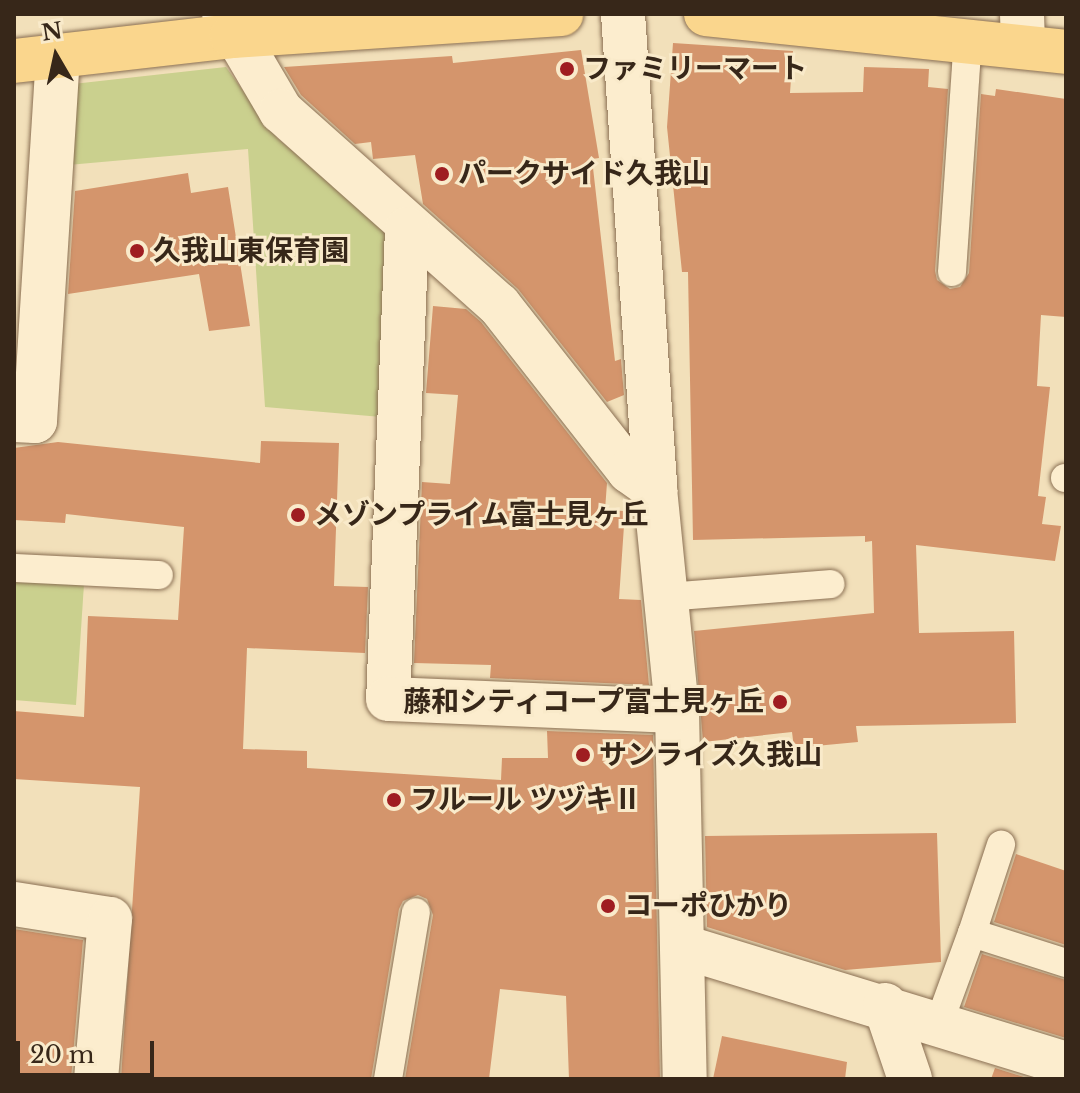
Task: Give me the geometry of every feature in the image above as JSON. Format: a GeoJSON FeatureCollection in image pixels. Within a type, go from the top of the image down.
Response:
{"type":"FeatureCollection","features":[{"type":"Feature","properties":{"kind":"main road"},"geometry":{"type":"LineString","coordinates":[[14,61],[228,25],[561,14]]}},
{"type":"Feature","properties":{"kind":"main road"},"geometry":{"type":"LineString","coordinates":[[706,14],[841,20],[968,39],[1022,30],[1066,52]]}},
{"type":"Feature","properties":{"kind":"street"},"geometry":{"type":"LineString","coordinates":[[623,14],[655,489],[677,711],[685,1079]]}},
{"type":"Feature","properties":{"kind":"street"},"geometry":{"type":"LineString","coordinates":[[228,25],[281,111],[407,229],[499,305],[629,471],[655,489]]}},
{"type":"Feature","properties":{"kind":"street"},"geometry":{"type":"LineString","coordinates":[[14,420],[35,421],[58,56]]}},
{"type":"Feature","properties":{"kind":"street"},"geometry":{"type":"LineString","coordinates":[[407,229],[388,699],[677,711]]}},
{"type":"Feature","properties":{"kind":"street"},"geometry":{"type":"LineString","coordinates":[[14,904],[110,919],[96,1079]]}},
{"type":"Feature","properties":{"kind":"street"},"geometry":{"type":"LineString","coordinates":[[684,947],[885,1005],[1062,1062]]}},
{"type":"Feature","properties":{"kind":"street"},"geometry":{"type":"LineString","coordinates":[[885,1005],[910,1079]]}},
{"type":"Feature","properties":{"kind":"lane"},"geometry":{"type":"LineString","coordinates":[[952,272],[968,39]]}},
{"type":"Feature","properties":{"kind":"lane"},"geometry":{"type":"LineString","coordinates":[[14,568],[159,575]]}},
{"type":"Feature","properties":{"kind":"lane"},"geometry":{"type":"LineString","coordinates":[[666,597],[830,584]]}},
{"type":"Feature","properties":{"kind":"lane"},"geometry":{"type":"LineString","coordinates":[[939,1023],[1001,845]]}},
{"type":"Feature","properties":{"kind":"lane"},"geometry":{"type":"LineString","coordinates":[[388,1079],[416,912]]}},
{"type":"Feature","properties":{"kind":"lane"},"geometry":{"type":"LineString","coordinates":[[972,933],[1066,963]]}},
{"type":"Feature","properties":{"kind":"green space"},"geometry":{"type":"Polygon","coordinates":[[[226,67],[277,138],[399,238],[393,418],[265,407],[248,149],[68,165],[73,84],[226,67]]]}},
{"type":"Feature","properties":{"kind":"green space"},"geometry":{"type":"Polygon","coordinates":[[[14,579],[84,584],[76,705],[14,700],[14,579]]]}},
{"type":"Feature","properties":{"kind":"building"},"geometry":{"type":"Polygon","coordinates":[[[673,43],[793,51],[790,93],[863,92],[864,67],[929,69],[928,87],[948,89],[935,271],[937,280],[950,289],[960,287],[969,273],[981,94],[995,96],[996,89],[1066,99],[1066,317],[1041,315],[1037,386],[1050,387],[1038,496],[1046,497],[1042,524],[1061,526],[1055,561],[916,545],[919,633],[1014,631],[1016,723],[856,726],[858,742],[794,748],[792,732],[703,742],[694,631],[874,613],[872,541],[865,542],[865,536],[693,540],[688,272],[682,272],[667,127],[673,43]]]}},
{"type":"Feature","properties":{"kind":"building"},"geometry":{"type":"Polygon","coordinates":[[[581,50],[599,158],[592,159],[615,361],[621,359],[624,395],[607,402],[518,289],[423,204],[415,155],[373,159],[371,142],[355,144],[301,95],[284,67],[452,56],[453,63],[581,50]]]}},
{"type":"Feature","properties":{"kind":"building"},"geometry":{"type":"Polygon","coordinates":[[[188,173],[191,193],[228,187],[250,326],[209,331],[199,274],[68,294],[75,191],[188,173]]]}},
{"type":"Feature","properties":{"kind":"building"},"geometry":{"type":"Polygon","coordinates":[[[433,306],[466,309],[481,322],[607,483],[605,510],[625,511],[619,599],[641,600],[649,685],[490,678],[491,665],[414,663],[422,482],[450,484],[458,395],[426,393],[433,306]]]}},
{"type":"Feature","properties":{"kind":"building"},"geometry":{"type":"Polygon","coordinates":[[[261,441],[339,443],[334,586],[368,587],[365,653],[247,648],[243,749],[307,751],[307,768],[501,780],[502,758],[548,758],[547,731],[653,735],[660,1079],[569,1079],[566,996],[500,989],[489,1079],[405,1079],[433,915],[427,899],[418,895],[403,901],[399,909],[371,1079],[121,1079],[140,787],[14,779],[14,711],[84,717],[88,616],[178,620],[184,527],[66,514],[65,523],[14,520],[14,448],[58,442],[260,463],[261,441]]]}},
{"type":"Feature","properties":{"kind":"building"},"geometry":{"type":"Polygon","coordinates":[[[937,833],[941,962],[845,970],[707,927],[705,836],[937,833]]]}},
{"type":"Feature","properties":{"kind":"building"},"geometry":{"type":"Polygon","coordinates":[[[1016,854],[1066,871],[1066,945],[994,922],[1016,854]]]}},
{"type":"Feature","properties":{"kind":"building"},"geometry":{"type":"Polygon","coordinates":[[[14,929],[83,940],[71,1079],[14,1079],[14,929]]]}},
{"type":"Feature","properties":{"kind":"building"},"geometry":{"type":"Polygon","coordinates":[[[982,954],[1066,980],[1066,1038],[964,1007],[982,954]]]}},
{"type":"Feature","properties":{"kind":"building"},"geometry":{"type":"Polygon","coordinates":[[[722,1036],[847,1062],[845,1079],[713,1079],[722,1036]]]}},
{"type":"Feature","properties":{"kind":"building"},"geometry":{"type":"Polygon","coordinates":[[[995,1068],[1030,1079],[991,1079],[995,1068]]]}},
{"type":"Feature","properties":{"kind":"place","name":"ファミリーマート"},"geometry":{"type":"Point","coordinates":[567,69]}},
{"type":"Feature","properties":{"kind":"place","name":"パークサイド久我山"},"geometry":{"type":"Point","coordinates":[442,174]}},
{"type":"Feature","properties":{"kind":"place","name":"久我山東保育園"},"geometry":{"type":"Point","coordinates":[137,251]}},
{"type":"Feature","properties":{"kind":"place","name":"メゾンプライム富士見ヶ丘"},"geometry":{"type":"Point","coordinates":[298,515]}},
{"type":"Feature","properties":{"kind":"place","name":"藤和シティコープ富士見ヶ丘"},"geometry":{"type":"Point","coordinates":[780,702]}},
{"type":"Feature","properties":{"kind":"place","name":"サンライズ久我山"},"geometry":{"type":"Point","coordinates":[583,755]}},
{"type":"Feature","properties":{"kind":"place","name":"フルール ツヅキⅡ"},"geometry":{"type":"Point","coordinates":[394,800]}},
{"type":"Feature","properties":{"kind":"place","name":"コーポひかり"},"geometry":{"type":"Point","coordinates":[608,906]}}]}
